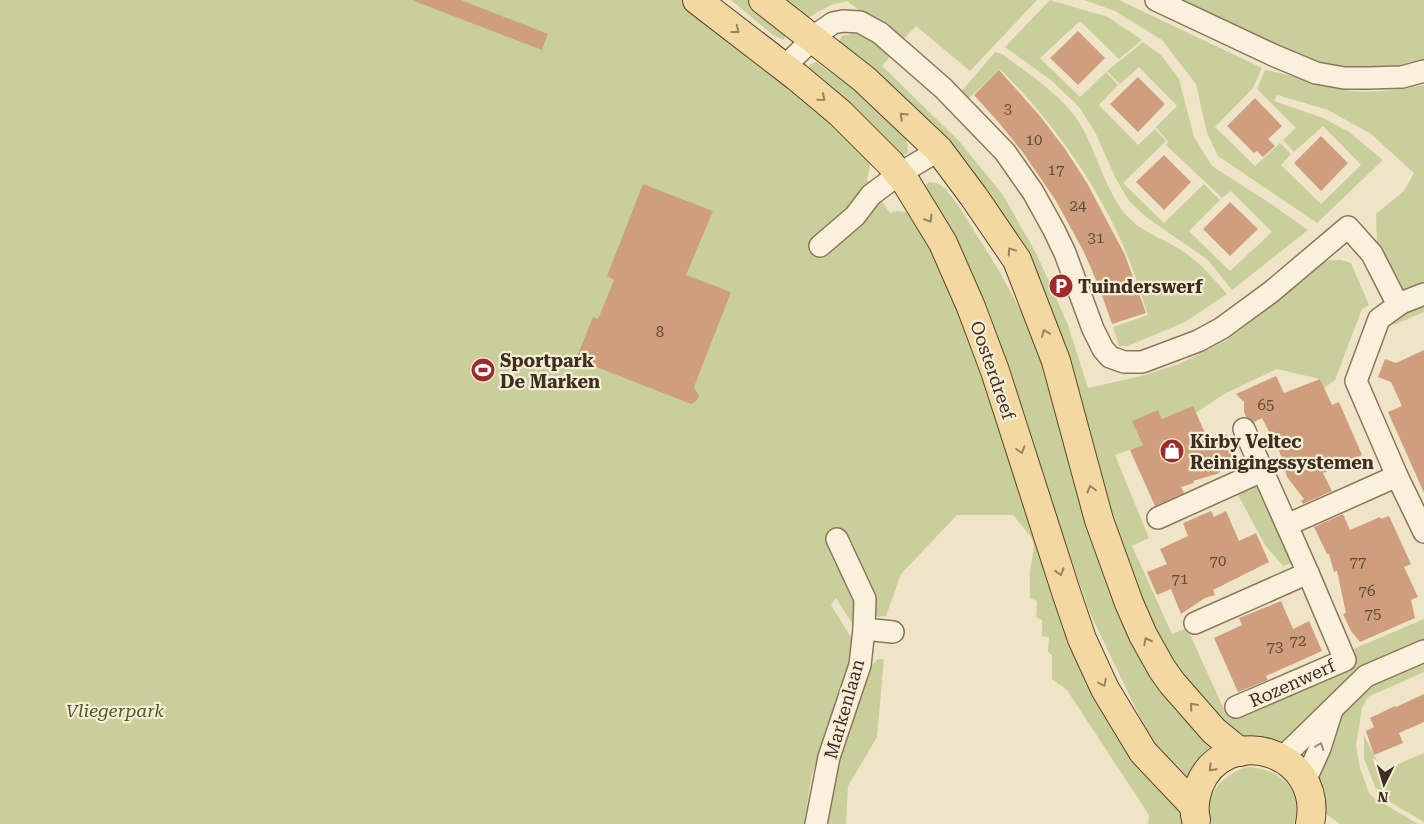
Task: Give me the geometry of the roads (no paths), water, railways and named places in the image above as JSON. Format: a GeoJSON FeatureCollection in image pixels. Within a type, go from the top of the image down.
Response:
{"type":"FeatureCollection","features":[{"type":"Feature","properties":{"kind":"main road","name":"Oosterdreef"},"geometry":{"type":"LineString","coordinates":[[697,0],[840,112],[903,179],[943,243],[971,307],[995,370],[1082,639],[1105,689],[1143,752],[1196,815]]}},
{"type":"Feature","properties":{"kind":"main road"},"geometry":{"type":"LineString","coordinates":[[763,0],[864,79],[939,150],[974,197],[1016,260],[1056,361],[1099,520],[1129,603],[1143,635],[1172,683],[1214,731],[1240,752]]}},
{"type":"Feature","properties":{"kind":"main road"},"geometry":{"type":"LineString","coordinates":[[1196,815],[1201,781],[1208,771],[1223,759],[1240,752],[1262,751],[1282,758],[1298,771],[1305,781],[1311,797],[1315,821]]}},
{"type":"Feature","properties":{"kind":"street"},"geometry":{"type":"LineString","coordinates":[[1156,0],[1316,73],[1344,78],[1402,77],[1424,71]]}},
{"type":"Feature","properties":{"kind":"street"},"geometry":{"type":"LineString","coordinates":[[784,67],[812,39],[833,23],[843,21],[860,22],[880,33],[942,88],[983,128],[1011,160],[1033,192],[1065,253],[1093,329],[1103,349],[1110,357],[1124,362],[1142,362],[1198,341],[1222,328],[1271,292],[1348,227],[1372,254],[1398,305]]}},
{"type":"Feature","properties":{"kind":"street"},"geometry":{"type":"LineString","coordinates":[[820,246],[855,216],[871,195],[903,179],[939,150]]}},
{"type":"Feature","properties":{"kind":"street"},"geometry":{"type":"LineString","coordinates":[[1424,294],[1398,305],[1379,320],[1356,381],[1397,476],[1424,532]]}},
{"type":"Feature","properties":{"kind":"street","name":"Rozenwerf"},"geometry":{"type":"LineString","coordinates":[[1236,708],[1345,660],[1244,429]]}},
{"type":"Feature","properties":{"kind":"street"},"geometry":{"type":"LineString","coordinates":[[1158,518],[1262,472]]}},
{"type":"Feature","properties":{"kind":"street"},"geometry":{"type":"LineString","coordinates":[[1287,525],[1397,476]]}},
{"type":"Feature","properties":{"kind":"street","name":"Markenlaan"},"geometry":{"type":"LineString","coordinates":[[816,824],[829,757],[860,665],[864,629],[865,599],[837,539]]}},
{"type":"Feature","properties":{"kind":"street"},"geometry":{"type":"LineString","coordinates":[[1195,623],[1308,573]]}},
{"type":"Feature","properties":{"kind":"street"},"geometry":{"type":"LineString","coordinates":[[864,629],[893,632]]}},
{"type":"Feature","properties":{"kind":"street","name":"Rozenwerf"},"geometry":{"type":"LineString","coordinates":[[1282,758],[1300,738],[1332,710],[1366,676],[1424,651]]}},
{"type":"Feature","properties":{"kind":"street","name":"Rozenwerf"},"geometry":{"type":"LineString","coordinates":[[1305,781],[1320,748],[1332,710]]}},
{"type":"Feature","properties":{"kind":"place","name":"Tuinderswerf"},"geometry":{"type":"Point","coordinates":[1061,286]}},
{"type":"Feature","properties":{"kind":"place","name":"Sportpark De Marken"},"geometry":{"type":"Point","coordinates":[483,370]}},
{"type":"Feature","properties":{"kind":"place","name":"Kirby Veltec Reinigingssystemen"},"geometry":{"type":"Point","coordinates":[1172,451]}},
{"type":"Feature","properties":{"kind":"park label","name":"Vliegerpark"},"geometry":{"type":"Point","coordinates":[115,710]}}]}
